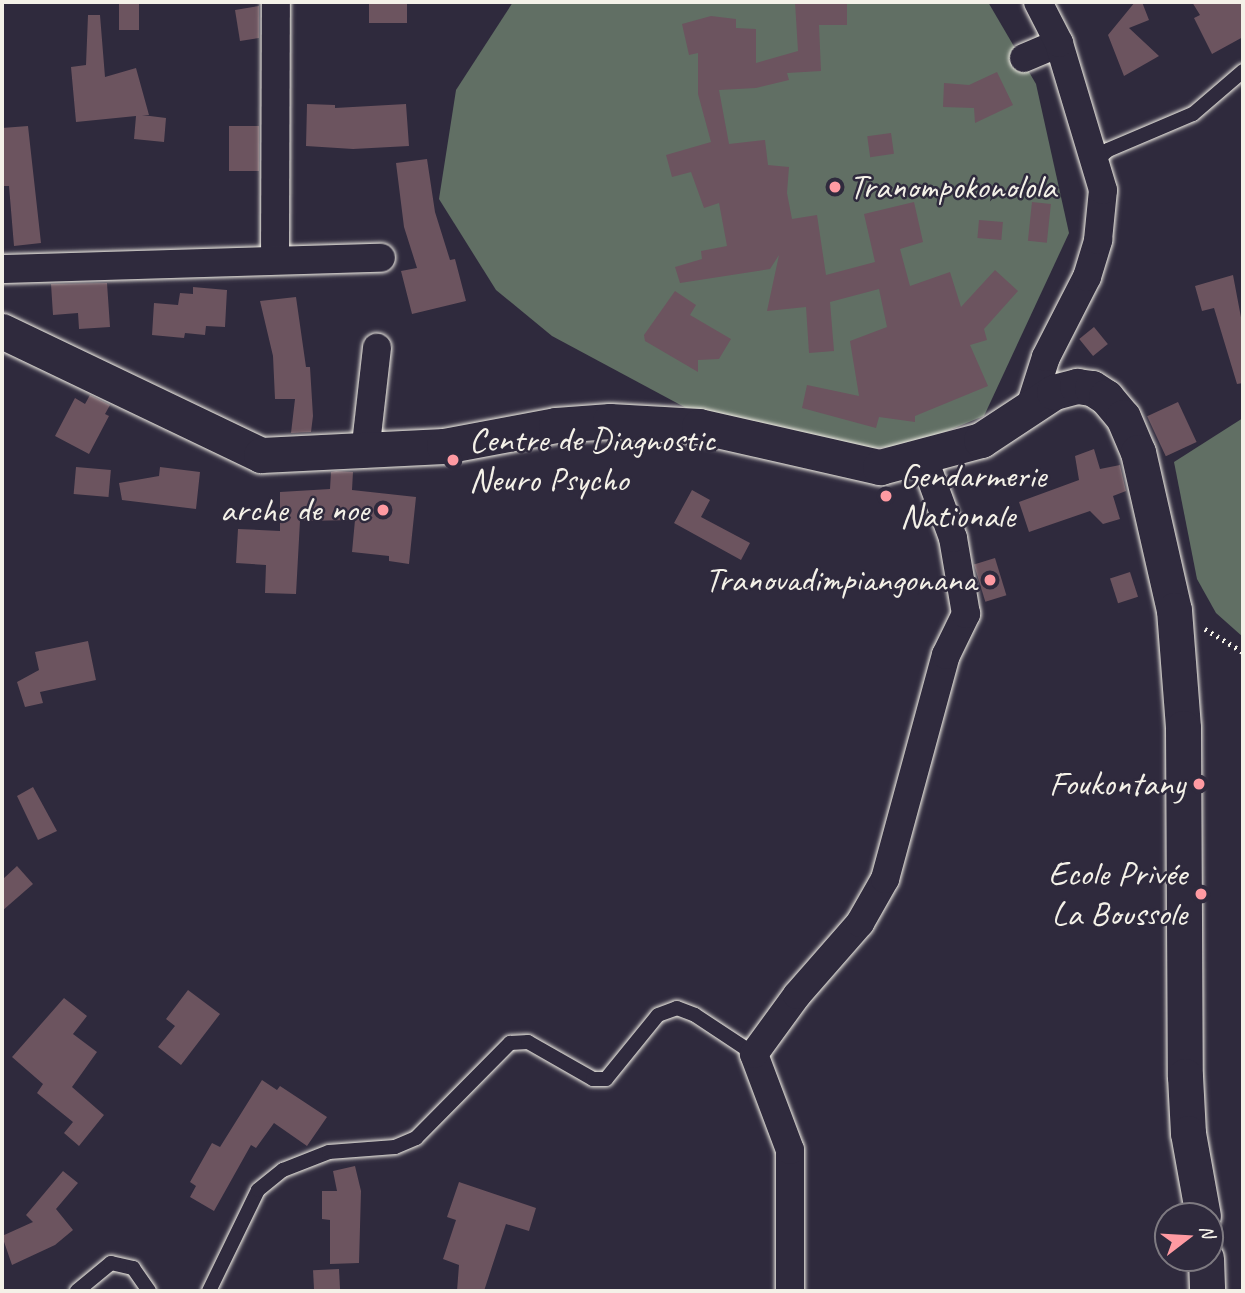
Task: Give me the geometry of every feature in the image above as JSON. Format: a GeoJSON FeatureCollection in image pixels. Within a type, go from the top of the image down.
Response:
{"type":"FeatureCollection","features":[{"type":"Feature","properties":{"kind":"street"},"geometry":{"type":"LineString","coordinates":[[275,259],[276,2]]}},
{"type":"Feature","properties":{"kind":"street"},"geometry":{"type":"LineString","coordinates":[[1030,407],[1045,357],[1087,277],[1098,240],[1103,190],[1098,159],[1059,43],[1038,2]]}},
{"type":"Feature","properties":{"kind":"street"},"geometry":{"type":"LineString","coordinates":[[1024,58],[1059,43]]}},
{"type":"Feature","properties":{"kind":"street"},"geometry":{"type":"LineString","coordinates":[[2,268],[382,258]]}},
{"type":"Feature","properties":{"kind":"street"},"geometry":{"type":"LineString","coordinates":[[2,331],[261,455],[365,453],[444,446],[556,425],[610,421],[699,426],[855,465],[880,467],[924,459],[981,440],[1054,392],[1076,386],[1099,393],[1123,417],[1138,452],[1174,610],[1183,728],[1185,1076],[1188,1133],[1200,1202]]}},
{"type":"Feature","properties":{"kind":"street"},"geometry":{"type":"LineString","coordinates":[[365,453],[377,348]]}},
{"type":"Feature","properties":{"kind":"street"},"geometry":{"type":"LineString","coordinates":[[790,1291],[790,1150],[754,1054],[797,995],[860,923],[885,878],[946,655],[966,614],[953,538],[924,459]]}},
{"type":"Feature","properties":{"kind":"street"},"geometry":{"type":"LineString","coordinates":[[1206,1272],[1207,1291]]}},
{"type":"Feature","properties":{"kind":"lane"},"geometry":{"type":"LineString","coordinates":[[1098,159],[1108,150],[1193,114],[1243,71]]}},
{"type":"Feature","properties":{"kind":"lane"},"geometry":{"type":"LineString","coordinates":[[209,1291],[258,1190],[284,1170],[329,1152],[395,1147],[416,1138],[510,1043],[528,1042],[593,1079],[606,1079],[658,1015],[677,1008],[695,1015],[754,1054]]}},
{"type":"Feature","properties":{"kind":"lane"},"geometry":{"type":"LineString","coordinates":[[77,1291],[111,1263],[133,1268],[149,1291]]}},
{"type":"Feature","properties":{"kind":"path"},"geometry":{"type":"LineString","coordinates":[[1174,610],[1243,652]]}},
{"type":"Feature","properties":{"kind":"green space"},"geometry":{"type":"Polygon","coordinates":[[[513,2],[988,2],[1036,84],[1069,233],[984,416],[910,446],[819,451],[716,424],[552,336],[496,290],[439,199],[456,90],[513,2]]]}},
{"type":"Feature","properties":{"kind":"green space"},"geometry":{"type":"Polygon","coordinates":[[[1243,418],[1243,637],[1216,613],[1197,579],[1174,462],[1243,418]]]}},
{"type":"Feature","properties":{"kind":"building"},"geometry":{"type":"Polygon","coordinates":[[[119,2],[139,2],[139,30],[119,30],[119,2]]]}},
{"type":"Feature","properties":{"kind":"building"},"geometry":{"type":"Polygon","coordinates":[[[369,2],[407,2],[407,23],[369,23],[369,2]]]}},
{"type":"Feature","properties":{"kind":"building"},"geometry":{"type":"Polygon","coordinates":[[[795,2],[847,3],[847,25],[819,25],[821,71],[787,73],[789,80],[756,88],[719,90],[729,144],[765,140],[768,165],[789,167],[787,193],[792,219],[817,215],[826,275],[875,262],[864,214],[914,202],[923,242],[900,249],[910,286],[950,272],[961,307],[995,270],[1018,291],[984,329],[987,340],[970,345],[988,386],[915,416],[915,422],[879,417],[876,428],[802,408],[807,385],[859,396],[850,341],[887,327],[879,289],[830,302],[834,351],[809,353],[806,307],[767,311],[779,255],[770,269],[680,283],[675,267],[702,259],[701,251],[727,246],[719,203],[704,208],[691,172],[672,177],[666,155],[711,142],[698,94],[698,53],[689,55],[682,24],[711,16],[736,19],[736,28],[756,29],[756,63],[798,51],[795,2]]]}},
{"type":"Feature","properties":{"kind":"building"},"geometry":{"type":"Polygon","coordinates":[[[1135,2],[1142,2],[1149,20],[1129,28],[1159,56],[1124,76],[1108,35],[1135,2]]]}},
{"type":"Feature","properties":{"kind":"building"},"geometry":{"type":"Polygon","coordinates":[[[1192,2],[1243,2],[1243,37],[1212,54],[1194,18],[1200,15],[1192,2]]]}},
{"type":"Feature","properties":{"kind":"building"},"geometry":{"type":"Polygon","coordinates":[[[259,6],[259,38],[240,41],[235,10],[259,6]]]}},
{"type":"Feature","properties":{"kind":"building"},"geometry":{"type":"Polygon","coordinates":[[[88,15],[100,15],[105,77],[136,68],[149,115],[142,115],[166,118],[164,142],[134,139],[136,116],[76,122],[71,67],[86,65],[88,15]]]}},
{"type":"Feature","properties":{"kind":"building"},"geometry":{"type":"Polygon","coordinates":[[[997,72],[1013,105],[975,123],[974,108],[943,107],[944,83],[969,85],[997,72]]]}},
{"type":"Feature","properties":{"kind":"building"},"geometry":{"type":"Polygon","coordinates":[[[307,104],[335,105],[335,108],[406,104],[409,146],[353,149],[306,146],[307,104]]]}},
{"type":"Feature","properties":{"kind":"building"},"geometry":{"type":"Polygon","coordinates":[[[28,126],[41,243],[14,246],[9,186],[2,186],[2,128],[28,126]]]}},
{"type":"Feature","properties":{"kind":"building"},"geometry":{"type":"Polygon","coordinates":[[[229,126],[259,126],[259,171],[229,171],[229,126]]]}},
{"type":"Feature","properties":{"kind":"building"},"geometry":{"type":"Polygon","coordinates":[[[891,133],[894,154],[870,157],[867,136],[891,133]]]}},
{"type":"Feature","properties":{"kind":"building"},"geometry":{"type":"Polygon","coordinates":[[[427,159],[435,212],[450,260],[455,259],[466,301],[412,314],[401,271],[417,268],[404,227],[396,163],[427,159]]]}},
{"type":"Feature","properties":{"kind":"building"},"geometry":{"type":"Polygon","coordinates":[[[1032,202],[1051,204],[1047,243],[1028,241],[1032,202]]]}},
{"type":"Feature","properties":{"kind":"building"},"geometry":{"type":"Polygon","coordinates":[[[979,220],[1003,222],[1001,240],[977,238],[979,220]]]}},
{"type":"Feature","properties":{"kind":"building"},"geometry":{"type":"Polygon","coordinates":[[[1233,275],[1243,328],[1243,383],[1237,384],[1214,308],[1202,311],[1195,286],[1233,275]]]}},
{"type":"Feature","properties":{"kind":"building"},"geometry":{"type":"Polygon","coordinates":[[[107,283],[110,327],[79,329],[78,313],[53,315],[51,284],[107,283]]]}},
{"type":"Feature","properties":{"kind":"building"},"geometry":{"type":"Polygon","coordinates":[[[193,287],[227,290],[225,327],[206,326],[205,335],[185,333],[184,338],[152,335],[154,303],[178,305],[180,293],[193,294],[193,287]]]}},
{"type":"Feature","properties":{"kind":"building"},"geometry":{"type":"Polygon","coordinates":[[[675,291],[696,305],[690,315],[731,339],[719,359],[698,360],[698,372],[645,341],[644,335],[675,291]]]}},
{"type":"Feature","properties":{"kind":"building"},"geometry":{"type":"Polygon","coordinates":[[[296,297],[306,367],[310,367],[313,416],[311,432],[291,433],[295,399],[275,399],[273,356],[260,301],[296,297]]]}},
{"type":"Feature","properties":{"kind":"building"},"geometry":{"type":"Polygon","coordinates":[[[1094,327],[1108,344],[1093,356],[1079,339],[1094,327]]]}},
{"type":"Feature","properties":{"kind":"building"},"geometry":{"type":"Polygon","coordinates":[[[90,395],[110,405],[105,414],[109,416],[89,454],[55,436],[75,398],[85,404],[90,395]]]}},
{"type":"Feature","properties":{"kind":"building"},"geometry":{"type":"Polygon","coordinates":[[[1178,402],[1197,442],[1166,456],[1147,416],[1178,402]]]}},
{"type":"Feature","properties":{"kind":"building"},"geometry":{"type":"Polygon","coordinates":[[[1094,449],[1100,469],[1120,465],[1126,491],[1113,496],[1120,519],[1103,524],[1090,511],[1029,532],[1019,502],[1079,480],[1075,456],[1094,449]]]}},
{"type":"Feature","properties":{"kind":"building"},"geometry":{"type":"Polygon","coordinates":[[[76,467],[111,470],[109,497],[74,494],[76,467]]]}},
{"type":"Feature","properties":{"kind":"building"},"geometry":{"type":"Polygon","coordinates":[[[160,467],[200,472],[196,509],[122,500],[119,483],[159,476],[160,467]]]}},
{"type":"Feature","properties":{"kind":"building"},"geometry":{"type":"Polygon","coordinates":[[[331,472],[353,472],[352,490],[416,497],[409,564],[389,561],[389,556],[352,552],[355,520],[300,521],[296,594],[265,593],[266,565],[236,563],[238,529],[280,531],[280,492],[330,489],[331,472]]]}},
{"type":"Feature","properties":{"kind":"building"},"geometry":{"type":"Polygon","coordinates":[[[692,490],[710,500],[701,517],[750,543],[741,560],[674,523],[692,490]]]}},
{"type":"Feature","properties":{"kind":"building","name":"Tranovadimpiangonana"},"geometry":{"type":"Polygon","coordinates":[[[995,558],[1006,595],[985,602],[974,564],[995,558]]]}},
{"type":"Feature","properties":{"kind":"building"},"geometry":{"type":"Polygon","coordinates":[[[1130,572],[1138,597],[1118,603],[1110,578],[1130,572]]]}},
{"type":"Feature","properties":{"kind":"building"},"geometry":{"type":"Polygon","coordinates":[[[88,641],[96,680],[40,692],[43,703],[25,707],[17,682],[39,670],[35,652],[88,641]]]}},
{"type":"Feature","properties":{"kind":"building"},"geometry":{"type":"Polygon","coordinates":[[[33,787],[57,831],[38,840],[17,796],[33,787]]]}},
{"type":"Feature","properties":{"kind":"building"},"geometry":{"type":"Polygon","coordinates":[[[17,866],[33,884],[2,911],[2,880],[17,866]]]}},
{"type":"Feature","properties":{"kind":"building"},"geometry":{"type":"Polygon","coordinates":[[[188,990],[220,1014],[181,1065],[158,1047],[175,1026],[166,1019],[188,990]]]}},
{"type":"Feature","properties":{"kind":"building"},"geometry":{"type":"Polygon","coordinates":[[[64,998],[87,1016],[73,1034],[97,1052],[72,1087],[104,1115],[79,1146],[64,1133],[73,1122],[37,1093],[43,1084],[12,1057],[64,998]]]}},
{"type":"Feature","properties":{"kind":"building"},"geometry":{"type":"Polygon","coordinates":[[[262,1080],[277,1090],[280,1086],[327,1117],[307,1146],[274,1123],[256,1148],[251,1145],[214,1211],[190,1197],[196,1186],[190,1182],[212,1143],[220,1147],[262,1080]]]}},
{"type":"Feature","properties":{"kind":"building"},"geometry":{"type":"Polygon","coordinates":[[[355,1166],[361,1191],[359,1263],[330,1264],[330,1220],[322,1219],[322,1191],[337,1191],[333,1171],[355,1166]]]}},
{"type":"Feature","properties":{"kind":"building"},"geometry":{"type":"Polygon","coordinates":[[[63,1171],[78,1183],[56,1209],[73,1230],[55,1245],[12,1265],[2,1236],[33,1222],[26,1215],[63,1171]]]}},
{"type":"Feature","properties":{"kind":"building"},"geometry":{"type":"Polygon","coordinates":[[[459,1182],[536,1208],[529,1231],[506,1224],[484,1291],[457,1291],[459,1265],[443,1259],[456,1220],[447,1217],[459,1182]]]}},
{"type":"Feature","properties":{"kind":"building"},"geometry":{"type":"Polygon","coordinates":[[[339,1269],[340,1291],[314,1291],[313,1270],[339,1269]]]}},
{"type":"Feature","properties":{"kind":"place","name":"Tranompokonolola"},"geometry":{"type":"Point","coordinates":[835,187]}},
{"type":"Feature","properties":{"kind":"place","name":"Centre de Diagnostic Neuro Psycho"},"geometry":{"type":"Point","coordinates":[453,460]}},
{"type":"Feature","properties":{"kind":"place","name":"Gendarmerie Nationale"},"geometry":{"type":"Point","coordinates":[886,496]}},
{"type":"Feature","properties":{"kind":"place","name":"arche de noe"},"geometry":{"type":"Point","coordinates":[383,510]}},
{"type":"Feature","properties":{"kind":"place","name":"Tranovadimpiangonana"},"geometry":{"type":"Point","coordinates":[990,580]}},
{"type":"Feature","properties":{"kind":"place","name":"Foukontany"},"geometry":{"type":"Point","coordinates":[1199,784]}},
{"type":"Feature","properties":{"kind":"place","name":"Ecole Privée La Boussole"},"geometry":{"type":"Point","coordinates":[1201,894]}}]}
